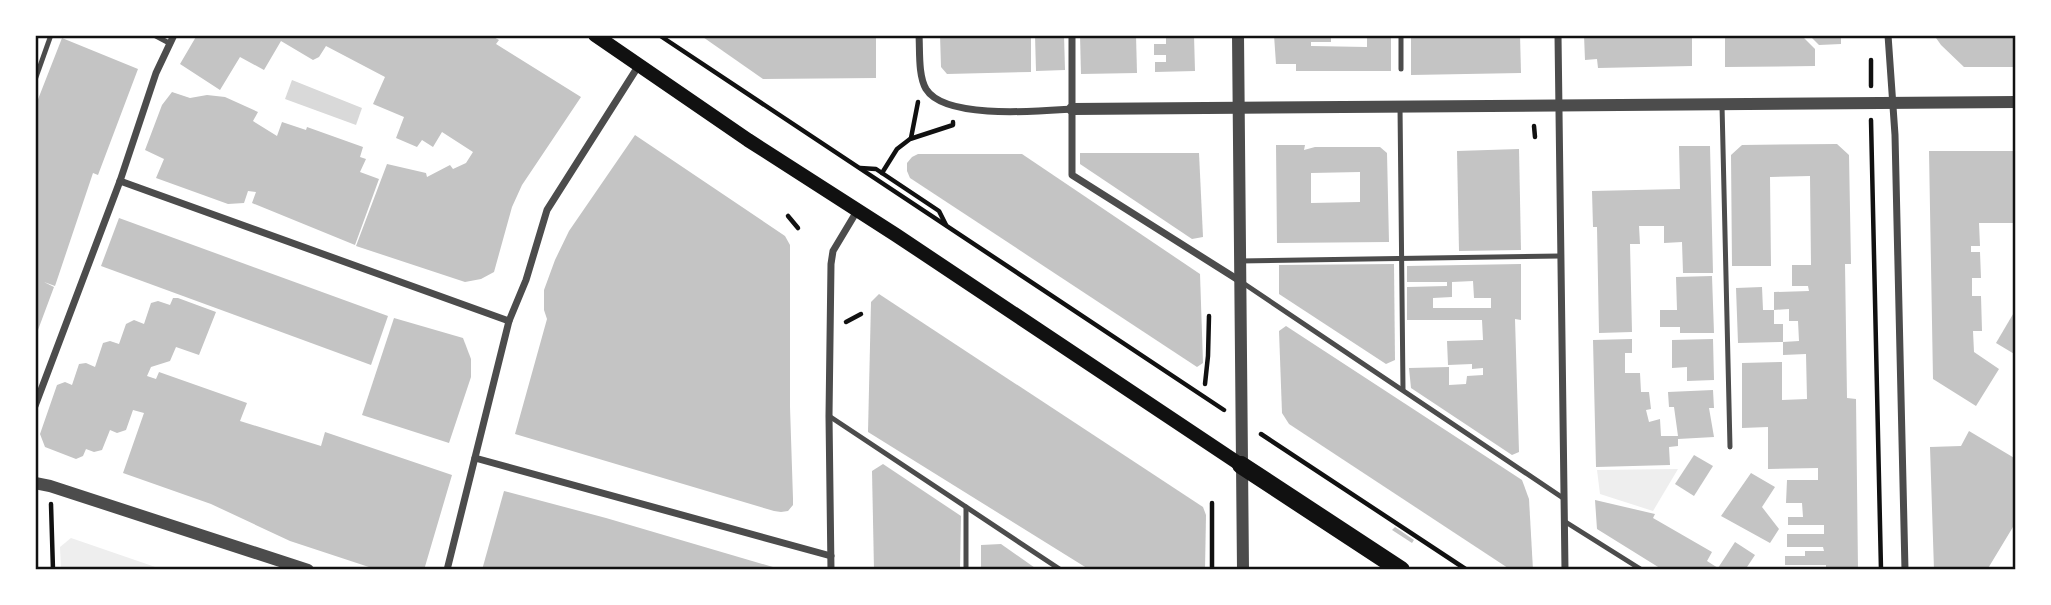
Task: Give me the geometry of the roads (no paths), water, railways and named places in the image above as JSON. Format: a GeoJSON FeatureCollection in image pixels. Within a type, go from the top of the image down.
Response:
{"type":"FeatureCollection","features":[{"type":"Feature","properties":{"kind":"main road"},"geometry":{"type":"LineString","coordinates":[[595,35],[748,140],[1401,570]]}},
{"type":"Feature","properties":{"kind":"street"},"geometry":{"type":"LineString","coordinates":[[35,405],[120,181],[156,73],[174,35]]}},
{"type":"Feature","properties":{"kind":"street"},"geometry":{"type":"LineString","coordinates":[[919,35],[922,76],[926,89],[936,99],[954,107],[980,111],[1072,108],[2016,102]]}},
{"type":"Feature","properties":{"kind":"street"},"geometry":{"type":"LineString","coordinates":[[1072,35],[1072,175],[1240,281]]}},
{"type":"Feature","properties":{"kind":"street"},"geometry":{"type":"LineString","coordinates":[[1237,35],[1243,570]]}},
{"type":"Feature","properties":{"kind":"street"},"geometry":{"type":"LineString","coordinates":[[1558,35],[1565,570]]}},
{"type":"Feature","properties":{"kind":"street"},"geometry":{"type":"LineString","coordinates":[[1888,35],[1895,135],[1905,570]]}},
{"type":"Feature","properties":{"kind":"street"},"geometry":{"type":"LineString","coordinates":[[447,570],[509,321],[526,280],[547,210],[639,64]]}},
{"type":"Feature","properties":{"kind":"street"},"geometry":{"type":"LineString","coordinates":[[120,181],[509,321]]}},
{"type":"Feature","properties":{"kind":"street"},"geometry":{"type":"LineString","coordinates":[[831,570],[831,264],[833,251],[857,211]]}},
{"type":"Feature","properties":{"kind":"street"},"geometry":{"type":"LineString","coordinates":[[475,458],[831,556]]}},
{"type":"Feature","properties":{"kind":"street"},"geometry":{"type":"LineString","coordinates":[[35,483],[308,570]]}},
{"type":"Feature","properties":{"kind":"lane"},"geometry":{"type":"LineString","coordinates":[[35,80],[51,35]]}},
{"type":"Feature","properties":{"kind":"lane"},"geometry":{"type":"LineString","coordinates":[[154,35],[169,43]]}},
{"type":"Feature","properties":{"kind":"lane"},"geometry":{"type":"LineString","coordinates":[[1401,35],[1401,69]]}},
{"type":"Feature","properties":{"kind":"lane"},"geometry":{"type":"LineString","coordinates":[[1722,105],[1730,447]]}},
{"type":"Feature","properties":{"kind":"lane"},"geometry":{"type":"LineString","coordinates":[[1401,106],[1403,389]]}},
{"type":"Feature","properties":{"kind":"lane"},"geometry":{"type":"LineString","coordinates":[[1240,261],[1560,256]]}},
{"type":"Feature","properties":{"kind":"lane"},"geometry":{"type":"LineString","coordinates":[[1240,281],[1563,498]]}},
{"type":"Feature","properties":{"kind":"lane"},"geometry":{"type":"LineString","coordinates":[[829,416],[1061,570]]}},
{"type":"Feature","properties":{"kind":"lane"},"geometry":{"type":"LineString","coordinates":[[966,507],[966,570]]}},
{"type":"Feature","properties":{"kind":"lane"},"geometry":{"type":"LineString","coordinates":[[1564,521],[1642,570]]}}]}
